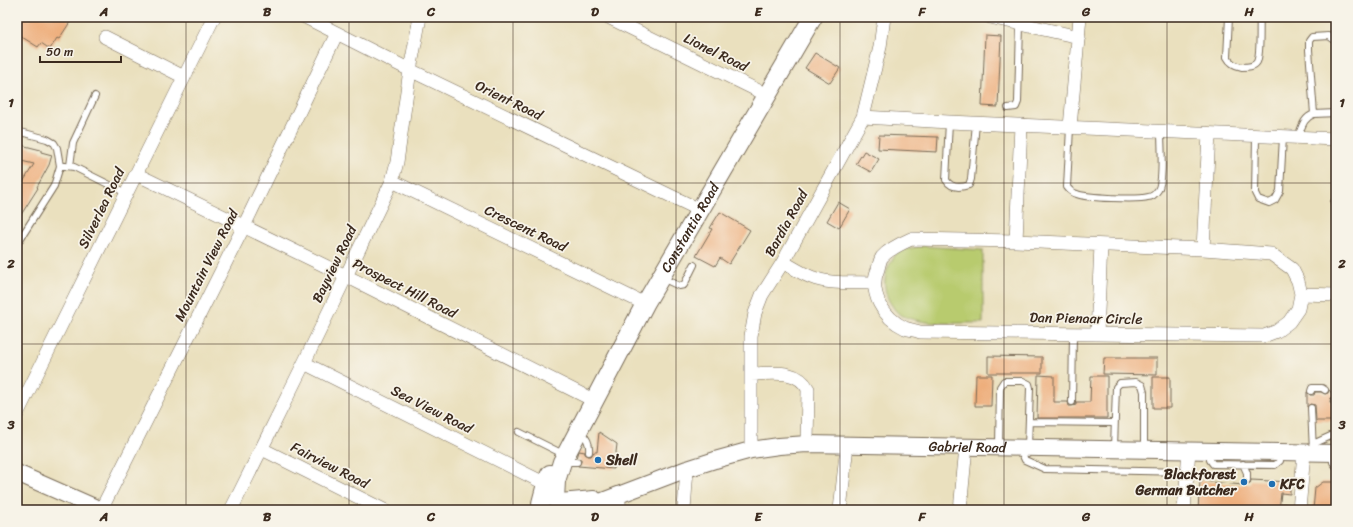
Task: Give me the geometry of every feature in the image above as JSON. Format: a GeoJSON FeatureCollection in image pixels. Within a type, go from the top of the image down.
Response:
{"type":"FeatureCollection","features":[{"type":"Feature","properties":{"kind":"main road","name":"Constantia Road"},"geometry":{"type":"LineString","coordinates":[[551,501],[550,476],[571,450],[594,401],[660,277],[812,17]]}},
{"type":"Feature","properties":{"kind":"street","name":"Silverlea Road"},"geometry":{"type":"LineString","coordinates":[[17,414],[214,17]]}},
{"type":"Feature","properties":{"kind":"street","name":"Orient Road"},"geometry":{"type":"LineString","coordinates":[[305,17],[410,70],[700,210]]}},
{"type":"Feature","properties":{"kind":"street","name":"Bayview Road"},"geometry":{"type":"LineString","coordinates":[[231,510],[392,181],[397,162],[410,70],[420,17]]}},
{"type":"Feature","properties":{"kind":"street","name":"Lionel Road"},"geometry":{"type":"LineString","coordinates":[[608,17],[767,95]]}},
{"type":"Feature","properties":{"kind":"street","name":"Bardia Road"},"geometry":{"type":"LineString","coordinates":[[751,450],[751,336],[755,313],[762,295],[783,262],[863,116],[880,46],[884,17]]}},
{"type":"Feature","properties":{"kind":"street"},"geometry":{"type":"LineString","coordinates":[[990,17],[1079,38]]}},
{"type":"Feature","properties":{"kind":"street"},"geometry":{"type":"LineString","coordinates":[[1070,127],[1080,17]]}},
{"type":"Feature","properties":{"kind":"street","name":"Mountain View Road"},"geometry":{"type":"LineString","coordinates":[[101,510],[244,226],[337,32]]}},
{"type":"Feature","properties":{"kind":"street"},"geometry":{"type":"LineString","coordinates":[[105,37],[184,77]]}},
{"type":"Feature","properties":{"kind":"street"},"geometry":{"type":"LineString","coordinates":[[863,116],[949,122],[1336,139]]}},
{"type":"Feature","properties":{"kind":"street"},"geometry":{"type":"LineString","coordinates":[[1016,241],[1021,125]]}},
{"type":"Feature","properties":{"kind":"street"},"geometry":{"type":"LineString","coordinates":[[1203,249],[1209,134]]}},
{"type":"Feature","properties":{"kind":"street","name":"Prospect Hill Road"},"geometry":{"type":"LineString","coordinates":[[136,174],[346,276],[594,401]]}},
{"type":"Feature","properties":{"kind":"street","name":"Crescent Road"},"geometry":{"type":"LineString","coordinates":[[392,181],[645,304]]}},
{"type":"Feature","properties":{"kind":"street","name":"Dan Pienaar Circle"},"geometry":{"type":"LineString","coordinates":[[911,239],[1016,241],[1203,249],[1271,254],[1292,269],[1298,281],[1301,294],[1298,309],[1289,322],[1278,332],[1264,336],[920,332],[905,328],[892,320],[881,308],[875,293],[875,275],[882,257],[896,246],[911,239]]}},
{"type":"Feature","properties":{"kind":"street"},"geometry":{"type":"LineString","coordinates":[[1097,334],[1101,245]]}},
{"type":"Feature","properties":{"kind":"street"},"geometry":{"type":"LineString","coordinates":[[783,262],[817,279],[874,283]]}},
{"type":"Feature","properties":{"kind":"street"},"geometry":{"type":"LineString","coordinates":[[1301,294],[1336,295]]}},
{"type":"Feature","properties":{"kind":"street","name":"Sea View Road"},"geometry":{"type":"LineString","coordinates":[[304,363],[551,501]]}},
{"type":"Feature","properties":{"kind":"street"},"geometry":{"type":"LineString","coordinates":[[751,374],[788,374],[796,376],[805,384],[808,389],[807,444]]}},
{"type":"Feature","properties":{"kind":"street","name":"Gabriel Road"},"geometry":{"type":"LineString","coordinates":[[579,510],[615,501],[687,470],[751,450],[807,444],[1189,451],[1280,452],[1310,450],[1335,458]]}},
{"type":"Feature","properties":{"kind":"street"},"geometry":{"type":"LineString","coordinates":[[840,510],[847,444]]}},
{"type":"Feature","properties":{"kind":"street"},"geometry":{"type":"LineString","coordinates":[[960,510],[966,447]]}},
{"type":"Feature","properties":{"kind":"street","name":"Fairview Road"},"geometry":{"type":"LineString","coordinates":[[262,449],[384,510]]}},
{"type":"Feature","properties":{"kind":"street"},"geometry":{"type":"LineString","coordinates":[[1299,510],[1310,450]]}},
{"type":"Feature","properties":{"kind":"street"},"geometry":{"type":"LineString","coordinates":[[1184,510],[1189,451]]}},
{"type":"Feature","properties":{"kind":"street"},"geometry":{"type":"LineString","coordinates":[[684,510],[687,470]]}},
{"type":"Feature","properties":{"kind":"street"},"geometry":{"type":"LineString","coordinates":[[17,473],[101,510]]}},
{"type":"Feature","properties":{"kind":"street","name":"Gabriel Road"},"geometry":{"type":"LineString","coordinates":[[551,501],[594,499],[615,501]]}},
{"type":"Feature","properties":{"kind":"lane"},"geometry":{"type":"LineString","coordinates":[[1229,17],[1227,57],[1234,65],[1241,67],[1249,67],[1254,65],[1256,62],[1259,47],[1260,17]]}},
{"type":"Feature","properties":{"kind":"lane"},"geometry":{"type":"LineString","coordinates":[[1008,108],[1016,107],[1018,102],[1020,24]]}},
{"type":"Feature","properties":{"kind":"lane"},"geometry":{"type":"LineString","coordinates":[[1314,114],[1309,41],[1312,37],[1320,36],[1328,36],[1336,41]]}},
{"type":"Feature","properties":{"kind":"lane"},"geometry":{"type":"LineString","coordinates":[[70,166],[73,143],[95,96]]}},
{"type":"Feature","properties":{"kind":"lane"},"geometry":{"type":"LineString","coordinates":[[1298,137],[1308,116],[1314,114],[1336,113]]}},
{"type":"Feature","properties":{"kind":"lane"},"geometry":{"type":"LineString","coordinates":[[949,122],[946,180],[949,185],[964,187],[969,185],[972,179],[976,123]]}},
{"type":"Feature","properties":{"kind":"lane"},"geometry":{"type":"LineString","coordinates":[[1070,127],[1067,187],[1071,192],[1079,195],[1117,198],[1149,197],[1155,194],[1159,189],[1161,179],[1161,132]]}},
{"type":"Feature","properties":{"kind":"lane"},"geometry":{"type":"LineString","coordinates":[[17,131],[47,139],[54,143],[57,148],[60,166],[54,186],[17,244]]}},
{"type":"Feature","properties":{"kind":"lane"},"geometry":{"type":"LineString","coordinates":[[1256,136],[1255,193],[1258,199],[1269,203],[1275,200],[1280,191],[1283,137]]}},
{"type":"Feature","properties":{"kind":"lane"},"geometry":{"type":"LineString","coordinates":[[60,166],[70,166],[126,193]]}},
{"type":"Feature","properties":{"kind":"lane"},"geometry":{"type":"LineString","coordinates":[[660,277],[682,286],[684,285],[694,265]]}},
{"type":"Feature","properties":{"kind":"lane"},"geometry":{"type":"LineString","coordinates":[[1072,402],[1073,333]]}},
{"type":"Feature","properties":{"kind":"lane"},"geometry":{"type":"LineString","coordinates":[[999,447],[1000,387],[1004,382],[1024,381],[1029,384],[1029,422],[1024,448],[1025,460],[1045,469],[1188,472]]}},
{"type":"Feature","properties":{"kind":"lane"},"geometry":{"type":"LineString","coordinates":[[1114,450],[1115,390],[1117,384],[1123,382],[1140,383],[1144,388],[1144,450]]}},
{"type":"Feature","properties":{"kind":"lane"},"geometry":{"type":"LineString","coordinates":[[1311,392],[1312,388],[1322,388],[1325,390]]}},
{"type":"Feature","properties":{"kind":"lane"},"geometry":{"type":"LineString","coordinates":[[1310,450],[1311,408]]}},
{"type":"Feature","properties":{"kind":"lane"},"geometry":{"type":"LineString","coordinates":[[1029,422],[1072,421],[1114,424]]}},
{"type":"Feature","properties":{"kind":"lane"},"geometry":{"type":"LineString","coordinates":[[1310,450],[1333,435],[1336,431]]}},
{"type":"Feature","properties":{"kind":"lane"},"geometry":{"type":"LineString","coordinates":[[518,432],[571,450],[588,441],[590,447],[589,452]]}},
{"type":"Feature","properties":{"kind":"lane"},"geometry":{"type":"LineString","coordinates":[[1209,451],[1209,459],[1211,463],[1275,465],[1280,461],[1280,452]]}},
{"type":"Feature","properties":{"kind":"lane"},"geometry":{"type":"LineString","coordinates":[[1243,464],[1246,471],[1247,480]]}},
{"type":"Feature","properties":{"kind":"green space"},"geometry":{"type":"Polygon","coordinates":[[[922,246],[983,250],[983,323],[931,323],[911,319],[899,314],[896,311],[889,302],[885,290],[885,277],[889,265],[897,253],[922,246]]]}},
{"type":"Feature","properties":{"kind":"building"},"geometry":{"type":"Polygon","coordinates":[[[17,17],[24,17],[30,20],[32,17],[69,17],[68,20],[70,22],[59,39],[57,38],[50,49],[41,43],[38,47],[17,34],[17,17]]]}},
{"type":"Feature","properties":{"kind":"building"},"geometry":{"type":"Polygon","coordinates":[[[985,35],[1001,36],[998,107],[982,106],[985,35]]]}},
{"type":"Feature","properties":{"kind":"building"},"geometry":{"type":"Polygon","coordinates":[[[815,53],[840,68],[830,83],[805,68],[815,53]]]}},
{"type":"Feature","properties":{"kind":"building"},"geometry":{"type":"Polygon","coordinates":[[[879,135],[938,137],[937,152],[878,149],[879,135]]]}},
{"type":"Feature","properties":{"kind":"building"},"geometry":{"type":"Polygon","coordinates":[[[17,144],[41,150],[41,152],[52,155],[49,165],[37,187],[38,188],[17,221],[17,192],[34,164],[17,160],[17,144]]]}},
{"type":"Feature","properties":{"kind":"building"},"geometry":{"type":"Polygon","coordinates":[[[864,151],[879,159],[871,172],[856,164],[864,151]]]}},
{"type":"Feature","properties":{"kind":"building"},"geometry":{"type":"Polygon","coordinates":[[[838,202],[850,209],[839,228],[827,221],[838,202]]]}},
{"type":"Feature","properties":{"kind":"building"},"geometry":{"type":"Polygon","coordinates":[[[720,212],[750,230],[729,264],[720,258],[715,266],[696,256],[720,212]]]}},
{"type":"Feature","properties":{"kind":"building"},"geometry":{"type":"Polygon","coordinates":[[[988,356],[1042,357],[1042,373],[988,373],[988,356]]]}},
{"type":"Feature","properties":{"kind":"building"},"geometry":{"type":"Polygon","coordinates":[[[1104,358],[1157,358],[1157,375],[1103,374],[1104,358]]]}},
{"type":"Feature","properties":{"kind":"building"},"geometry":{"type":"Polygon","coordinates":[[[976,375],[992,375],[991,406],[975,406],[976,375]]]}},
{"type":"Feature","properties":{"kind":"building"},"geometry":{"type":"Polygon","coordinates":[[[1038,375],[1054,376],[1054,402],[1068,402],[1069,406],[1076,405],[1076,402],[1090,402],[1091,376],[1107,376],[1107,418],[1037,418],[1038,375]]]}},
{"type":"Feature","properties":{"kind":"building"},"geometry":{"type":"Polygon","coordinates":[[[1153,377],[1170,377],[1170,408],[1153,408],[1153,377]]]}},
{"type":"Feature","properties":{"kind":"building"},"geometry":{"type":"Polygon","coordinates":[[[1329,390],[1335,397],[1331,398],[1330,402],[1336,407],[1336,421],[1316,421],[1315,405],[1310,404],[1307,407],[1307,392],[1310,395],[1314,395],[1315,392],[1325,394],[1328,393],[1329,390]]]}},
{"type":"Feature","properties":{"kind":"building"},"geometry":{"type":"Polygon","coordinates":[[[599,432],[617,444],[614,469],[578,466],[581,462],[581,459],[577,458],[579,451],[585,452],[588,456],[591,456],[594,452],[597,452],[599,432]]]}},
{"type":"Feature","properties":{"kind":"building"},"geometry":{"type":"Polygon","coordinates":[[[1251,480],[1290,482],[1290,494],[1281,493],[1279,510],[1198,510],[1200,481],[1243,485],[1243,482],[1250,484],[1251,480]]]}},
{"type":"Feature","properties":{"kind":"building"},"geometry":{"type":"Polygon","coordinates":[[[1323,482],[1336,482],[1336,510],[1313,510],[1315,488],[1323,482]]]}},
{"type":"Feature","properties":{"kind":"place","name":"Shell"},"geometry":{"type":"Point","coordinates":[598,460]}},
{"type":"Feature","properties":{"kind":"place","name":"Blackforest German Butcher"},"geometry":{"type":"Point","coordinates":[1244,482]}},
{"type":"Feature","properties":{"kind":"place","name":"KFC"},"geometry":{"type":"Point","coordinates":[1272,484]}}]}
